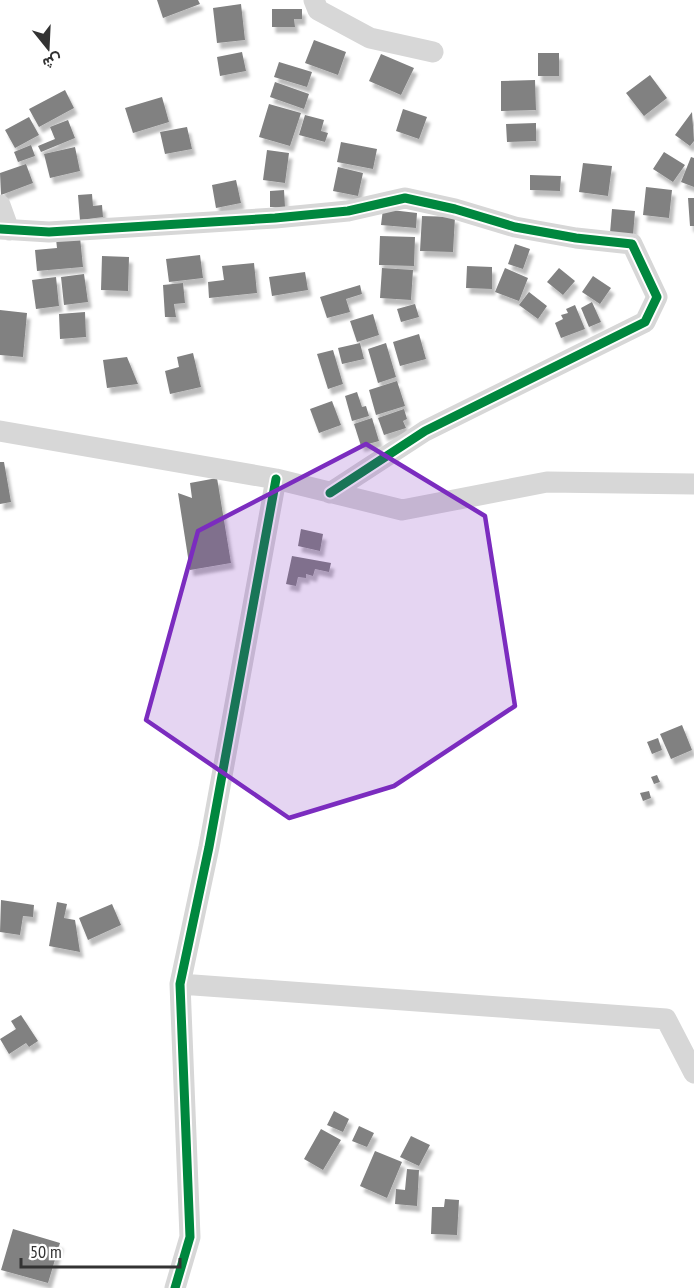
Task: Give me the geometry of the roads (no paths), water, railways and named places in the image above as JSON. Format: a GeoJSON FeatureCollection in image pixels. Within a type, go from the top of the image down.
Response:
{"type":"FeatureCollection","features":[{"type":"Feature","properties":{"kind":"street"},"geometry":{"type":"LineString","coordinates":[[314,0],[318,10],[370,38],[433,52]]}},
{"type":"Feature","properties":{"kind":"street"},"geometry":{"type":"LineString","coordinates":[[0,205],[5,229],[49,232],[275,218],[348,211],[405,198],[455,209],[515,227],[576,238],[632,244],[657,297],[645,322],[425,431],[330,493]]}},
{"type":"Feature","properties":{"kind":"street"},"geometry":{"type":"LineString","coordinates":[[0,431],[276,479],[402,510],[547,482],[694,484]]}},
{"type":"Feature","properties":{"kind":"street"},"geometry":{"type":"LineString","coordinates":[[175,1288],[190,1237],[180,984],[209,847],[276,479]]}},
{"type":"Feature","properties":{"kind":"street"},"geometry":{"type":"LineString","coordinates":[[180,984],[666,1019],[694,1073]]}}]}
